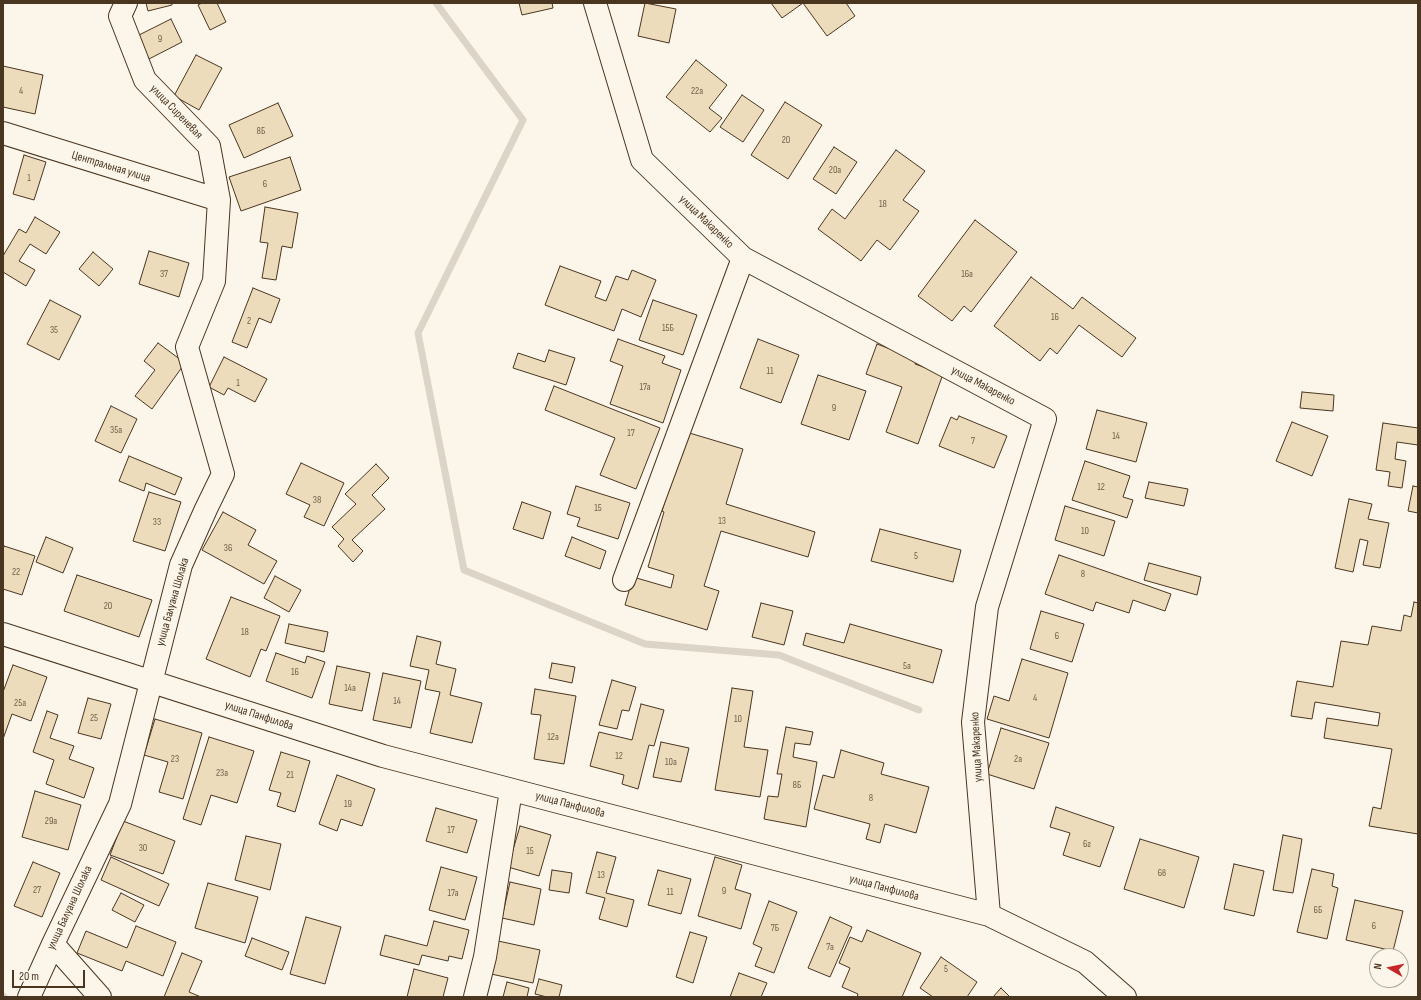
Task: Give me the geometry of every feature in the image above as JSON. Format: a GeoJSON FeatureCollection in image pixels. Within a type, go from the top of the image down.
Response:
{"type":"FeatureCollection","features":[{"type":"Feature","properties":{"kind":"street","name":"улица Сиреневая"},"geometry":{"type":"LineString","coordinates":[[126,3],[120,16],[145,80],[209,146],[219,200]]}},
{"type":"Feature","properties":{"kind":"street","name":"улица Макаренко"},"geometry":{"type":"LineString","coordinates":[[595,3],[642,160],[743,258],[1045,419],[987,607],[973,722],[989,915]]}},
{"type":"Feature","properties":{"kind":"street","name":"Центральная улица"},"geometry":{"type":"LineString","coordinates":[[3,133],[219,200]]}},
{"type":"Feature","properties":{"kind":"street","name":"улица Балуана Шолака"},"geometry":{"type":"LineString","coordinates":[[32,990],[120,804],[181,565],[223,474],[186,348],[214,281],[219,200]]}},
{"type":"Feature","properties":{"kind":"street"},"geometry":{"type":"LineString","coordinates":[[624,580],[743,258]]}},
{"type":"Feature","properties":{"kind":"street","name":"улица Панфилова"},"geometry":{"type":"LineString","coordinates":[[3,634],[383,756],[989,915],[1085,962],[1125,997]]}},
{"type":"Feature","properties":{"kind":"street"},"geometry":{"type":"LineString","coordinates":[[475,997],[485,957],[511,790]]}},
{"type":"Feature","properties":{"kind":"street"},"geometry":{"type":"LineString","coordinates":[[53,944],[100,997]]}},
{"type":"Feature","properties":{"kind":"building"},"geometry":{"type":"Polygon","coordinates":[[[146,3],[172,3],[172,5],[148,11],[146,3]]]}},
{"type":"Feature","properties":{"kind":"building"},"geometry":{"type":"Polygon","coordinates":[[[202,3],[217,3],[226,22],[210,30],[198,5],[202,3]]]}},
{"type":"Feature","properties":{"kind":"building"},"geometry":{"type":"Polygon","coordinates":[[[519,3],[552,3],[553,8],[522,15],[519,3]]]}},
{"type":"Feature","properties":{"kind":"building"},"geometry":{"type":"Polygon","coordinates":[[[645,3],[676,9],[669,43],[638,36],[645,3]]]}},
{"type":"Feature","properties":{"kind":"building"},"geometry":{"type":"Polygon","coordinates":[[[771,3],[803,3],[782,18],[771,3]]]}},
{"type":"Feature","properties":{"kind":"building"},"geometry":{"type":"Polygon","coordinates":[[[803,3],[846,3],[855,16],[827,36],[803,3]]]}},
{"type":"Feature","properties":{"kind":"building"},"geometry":{"type":"Polygon","coordinates":[[[171,19],[182,42],[149,59],[137,36],[171,19]]]}},
{"type":"Feature","properties":{"kind":"building"},"geometry":{"type":"Polygon","coordinates":[[[196,55],[222,68],[199,110],[174,96],[196,55]]]}},
{"type":"Feature","properties":{"kind":"building"},"geometry":{"type":"Polygon","coordinates":[[[696,60],[727,85],[709,108],[722,118],[710,132],[666,97],[696,60]]]}},
{"type":"Feature","properties":{"kind":"building"},"geometry":{"type":"Polygon","coordinates":[[[3,66],[43,75],[35,114],[3,107],[3,66]]]}},
{"type":"Feature","properties":{"kind":"building"},"geometry":{"type":"Polygon","coordinates":[[[742,95],[764,110],[743,142],[720,127],[742,95]]]}},
{"type":"Feature","properties":{"kind":"building"},"geometry":{"type":"Polygon","coordinates":[[[785,102],[822,125],[788,179],[751,155],[785,102]]]}},
{"type":"Feature","properties":{"kind":"building"},"geometry":{"type":"Polygon","coordinates":[[[278,103],[293,136],[244,158],[229,125],[278,103]]]}},
{"type":"Feature","properties":{"kind":"building"},"geometry":{"type":"Polygon","coordinates":[[[834,147],[857,162],[836,194],[813,179],[834,147]]]}},
{"type":"Feature","properties":{"kind":"building"},"geometry":{"type":"Polygon","coordinates":[[[896,150],[925,171],[903,200],[919,211],[890,250],[877,240],[861,261],[818,229],[832,209],[845,219],[896,150]]]}},
{"type":"Feature","properties":{"kind":"building"},"geometry":{"type":"Polygon","coordinates":[[[24,155],[46,162],[34,200],[13,194],[24,155]]]}},
{"type":"Feature","properties":{"kind":"building"},"geometry":{"type":"Polygon","coordinates":[[[290,157],[301,190],[241,211],[229,177],[290,157]]]}},
{"type":"Feature","properties":{"kind":"building"},"geometry":{"type":"Polygon","coordinates":[[[265,207],[298,213],[292,248],[282,246],[276,280],[262,278],[268,243],[260,242],[265,207]]]}},
{"type":"Feature","properties":{"kind":"building"},"geometry":{"type":"Polygon","coordinates":[[[35,217],[60,232],[46,254],[30,244],[19,261],[35,270],[26,286],[3,272],[3,256],[19,229],[26,233],[35,217]]]}},
{"type":"Feature","properties":{"kind":"building"},"geometry":{"type":"Polygon","coordinates":[[[975,220],[1017,252],[971,312],[964,306],[952,321],[918,296],[975,220]]]}},
{"type":"Feature","properties":{"kind":"building"},"geometry":{"type":"Polygon","coordinates":[[[149,251],[189,263],[179,297],[139,284],[149,251]]]}},
{"type":"Feature","properties":{"kind":"building"},"geometry":{"type":"Polygon","coordinates":[[[93,252],[113,269],[99,286],[79,269],[93,252]]]}},
{"type":"Feature","properties":{"kind":"building"},"geometry":{"type":"Polygon","coordinates":[[[560,266],[601,281],[595,297],[606,301],[616,276],[628,280],[632,270],[656,280],[641,317],[622,309],[614,331],[545,305],[560,266]]]}},
{"type":"Feature","properties":{"kind":"building"},"geometry":{"type":"Polygon","coordinates":[[[1031,277],[1073,309],[1082,297],[1136,338],[1122,357],[1079,325],[1057,354],[1050,348],[1040,361],[994,326],[1031,277]]]}},
{"type":"Feature","properties":{"kind":"building"},"geometry":{"type":"Polygon","coordinates":[[[253,288],[280,299],[271,323],[259,318],[247,348],[232,342],[253,288]]]}},
{"type":"Feature","properties":{"kind":"building"},"geometry":{"type":"Polygon","coordinates":[[[50,300],[81,316],[59,360],[27,344],[50,300]]]}},
{"type":"Feature","properties":{"kind":"building"},"geometry":{"type":"Polygon","coordinates":[[[653,300],[697,315],[683,355],[639,340],[653,300]]]}},
{"type":"Feature","properties":{"kind":"building"},"geometry":{"type":"Polygon","coordinates":[[[618,339],[665,356],[662,363],[681,370],[663,423],[610,404],[623,366],[610,361],[618,339]]]}},
{"type":"Feature","properties":{"kind":"building"},"geometry":{"type":"Polygon","coordinates":[[[758,339],[799,355],[781,403],[740,388],[758,339]]]}},
{"type":"Feature","properties":{"kind":"building"},"geometry":{"type":"Polygon","coordinates":[[[158,343],[185,363],[152,409],[135,396],[155,370],[144,361],[158,343]]]}},
{"type":"Feature","properties":{"kind":"building"},"geometry":{"type":"Polygon","coordinates":[[[877,344],[917,359],[915,364],[943,374],[918,444],[886,432],[902,387],[866,374],[877,344]]]}},
{"type":"Feature","properties":{"kind":"building"},"geometry":{"type":"Polygon","coordinates":[[[549,350],[575,358],[566,385],[513,368],[518,353],[545,362],[549,350]]]}},
{"type":"Feature","properties":{"kind":"building"},"geometry":{"type":"Polygon","coordinates":[[[224,357],[267,379],[255,402],[228,388],[224,395],[209,387],[224,357]]]}},
{"type":"Feature","properties":{"kind":"building"},"geometry":{"type":"Polygon","coordinates":[[[818,375],[866,391],[849,440],[801,424],[818,375]]]}},
{"type":"Feature","properties":{"kind":"building"},"geometry":{"type":"Polygon","coordinates":[[[554,386],[660,428],[636,489],[600,475],[615,438],[545,410],[554,386]]]}},
{"type":"Feature","properties":{"kind":"building"},"geometry":{"type":"Polygon","coordinates":[[[1302,392],[1334,395],[1333,411],[1300,408],[1302,392]]]}},
{"type":"Feature","properties":{"kind":"building"},"geometry":{"type":"Polygon","coordinates":[[[111,406],[137,419],[121,453],[95,441],[111,406]]]}},
{"type":"Feature","properties":{"kind":"building"},"geometry":{"type":"Polygon","coordinates":[[[1097,410],[1147,423],[1136,462],[1086,449],[1097,410]]]}},
{"type":"Feature","properties":{"kind":"building"},"geometry":{"type":"Polygon","coordinates":[[[959,416],[1007,436],[994,468],[939,446],[951,417],[957,420],[959,416]]]}},
{"type":"Feature","properties":{"kind":"building"},"geometry":{"type":"Polygon","coordinates":[[[1292,422],[1328,436],[1312,476],[1276,461],[1292,422]]]}},
{"type":"Feature","properties":{"kind":"building"},"geometry":{"type":"Polygon","coordinates":[[[1383,423],[1418,428],[1418,445],[1397,442],[1395,459],[1406,461],[1402,488],[1388,486],[1390,472],[1376,470],[1383,423]]]}},
{"type":"Feature","properties":{"kind":"building"},"geometry":{"type":"Polygon","coordinates":[[[686,432],[743,449],[726,504],[815,532],[808,557],[721,531],[704,586],[719,591],[707,630],[625,605],[633,577],[671,588],[674,575],[648,567],[664,512],[662,511],[686,432]]]}},
{"type":"Feature","properties":{"kind":"building"},"geometry":{"type":"Polygon","coordinates":[[[129,456],[182,478],[175,495],[146,483],[144,491],[119,481],[129,456]]]}},
{"type":"Feature","properties":{"kind":"building"},"geometry":{"type":"Polygon","coordinates":[[[1085,461],[1130,476],[1123,497],[1133,500],[1127,518],[1072,500],[1085,461]]]}},
{"type":"Feature","properties":{"kind":"building"},"geometry":{"type":"Polygon","coordinates":[[[301,463],[344,483],[324,526],[304,517],[310,505],[286,494],[301,463]]]}},
{"type":"Feature","properties":{"kind":"building"},"geometry":{"type":"Polygon","coordinates":[[[376,464],[389,478],[372,495],[385,509],[352,540],[363,551],[353,562],[338,546],[344,539],[332,527],[356,504],[345,494],[376,464]]]}},
{"type":"Feature","properties":{"kind":"building"},"geometry":{"type":"Polygon","coordinates":[[[1149,482],[1188,489],[1184,506],[1145,498],[1149,482]]]}},
{"type":"Feature","properties":{"kind":"building"},"geometry":{"type":"Polygon","coordinates":[[[576,486],[630,503],[618,539],[577,526],[580,518],[567,514],[576,486]]]}},
{"type":"Feature","properties":{"kind":"building"},"geometry":{"type":"Polygon","coordinates":[[[1413,486],[1418,487],[1418,513],[1408,511],[1413,486]]]}},
{"type":"Feature","properties":{"kind":"building"},"geometry":{"type":"Polygon","coordinates":[[[149,492],[181,502],[165,551],[133,541],[149,492]]]}},
{"type":"Feature","properties":{"kind":"building"},"geometry":{"type":"Polygon","coordinates":[[[1349,499],[1372,504],[1368,519],[1389,523],[1380,568],[1363,565],[1368,541],[1360,539],[1353,572],[1335,568],[1349,499]]]}},
{"type":"Feature","properties":{"kind":"building"},"geometry":{"type":"Polygon","coordinates":[[[522,502],[551,512],[543,539],[513,529],[522,502]]]}},
{"type":"Feature","properties":{"kind":"building"},"geometry":{"type":"Polygon","coordinates":[[[1065,506],[1115,521],[1104,556],[1055,540],[1065,506]]]}},
{"type":"Feature","properties":{"kind":"building"},"geometry":{"type":"Polygon","coordinates":[[[223,512],[256,530],[248,545],[277,561],[264,584],[202,550],[223,512]]]}},
{"type":"Feature","properties":{"kind":"building"},"geometry":{"type":"Polygon","coordinates":[[[880,529],[961,550],[953,582],[871,561],[880,529]]]}},
{"type":"Feature","properties":{"kind":"building"},"geometry":{"type":"Polygon","coordinates":[[[46,537],[73,548],[63,573],[36,562],[46,537]]]}},
{"type":"Feature","properties":{"kind":"building"},"geometry":{"type":"Polygon","coordinates":[[[572,537],[606,551],[600,569],[565,556],[572,537]]]}},
{"type":"Feature","properties":{"kind":"building"},"geometry":{"type":"Polygon","coordinates":[[[4,546],[35,556],[22,595],[3,589],[4,546]]]}},
{"type":"Feature","properties":{"kind":"building"},"geometry":{"type":"Polygon","coordinates":[[[1059,555],[1171,594],[1165,611],[1133,600],[1129,613],[1096,602],[1093,611],[1045,594],[1059,555]]]}},
{"type":"Feature","properties":{"kind":"building"},"geometry":{"type":"Polygon","coordinates":[[[1149,563],[1201,577],[1197,595],[1144,580],[1149,563]]]}},
{"type":"Feature","properties":{"kind":"building"},"geometry":{"type":"Polygon","coordinates":[[[77,575],[152,600],[139,637],[64,611],[77,575]]]}},
{"type":"Feature","properties":{"kind":"building"},"geometry":{"type":"Polygon","coordinates":[[[275,576],[301,590],[289,612],[264,598],[275,576]]]}},
{"type":"Feature","properties":{"kind":"building"},"geometry":{"type":"Polygon","coordinates":[[[231,597],[280,616],[266,651],[261,649],[250,677],[206,659],[231,597]]]}},
{"type":"Feature","properties":{"kind":"building"},"geometry":{"type":"Polygon","coordinates":[[[1414,602],[1418,603],[1418,834],[1369,826],[1373,807],[1381,809],[1392,749],[1324,738],[1327,718],[1378,726],[1380,713],[1315,702],[1312,719],[1291,716],[1297,681],[1333,687],[1341,641],[1368,645],[1372,626],[1401,631],[1404,615],[1411,617],[1414,602]]]}},
{"type":"Feature","properties":{"kind":"building"},"geometry":{"type":"Polygon","coordinates":[[[761,603],[793,611],[784,645],[752,637],[761,603]]]}},
{"type":"Feature","properties":{"kind":"building"},"geometry":{"type":"Polygon","coordinates":[[[1041,611],[1084,624],[1072,662],[1030,649],[1041,611]]]}},
{"type":"Feature","properties":{"kind":"building"},"geometry":{"type":"Polygon","coordinates":[[[289,624],[328,632],[324,652],[285,643],[289,624]]]}},
{"type":"Feature","properties":{"kind":"building"},"geometry":{"type":"Polygon","coordinates":[[[850,624],[942,650],[933,683],[803,645],[806,633],[844,643],[850,624]]]}},
{"type":"Feature","properties":{"kind":"building"},"geometry":{"type":"Polygon","coordinates":[[[417,636],[441,642],[436,664],[456,669],[450,695],[482,703],[472,743],[430,733],[440,692],[425,689],[429,670],[410,666],[417,636]]]}},
{"type":"Feature","properties":{"kind":"building"},"geometry":{"type":"Polygon","coordinates":[[[276,653],[305,663],[307,656],[325,662],[312,698],[266,681],[276,653]]]}},
{"type":"Feature","properties":{"kind":"building"},"geometry":{"type":"Polygon","coordinates":[[[1022,659],[1068,673],[1049,738],[987,719],[994,696],[1009,701],[1022,659]]]}},
{"type":"Feature","properties":{"kind":"building"},"geometry":{"type":"Polygon","coordinates":[[[552,663],[575,667],[572,683],[549,678],[552,663]]]}},
{"type":"Feature","properties":{"kind":"building"},"geometry":{"type":"Polygon","coordinates":[[[13,665],[47,677],[31,721],[12,714],[3,739],[3,692],[13,665]]]}},
{"type":"Feature","properties":{"kind":"building"},"geometry":{"type":"Polygon","coordinates":[[[337,666],[370,673],[362,711],[329,704],[337,666]]]}},
{"type":"Feature","properties":{"kind":"building"},"geometry":{"type":"Polygon","coordinates":[[[383,673],[421,681],[411,728],[373,720],[383,673]]]}},
{"type":"Feature","properties":{"kind":"building"},"geometry":{"type":"Polygon","coordinates":[[[612,680],[636,687],[629,711],[622,710],[617,729],[599,725],[612,680]]]}},
{"type":"Feature","properties":{"kind":"building"},"geometry":{"type":"Polygon","coordinates":[[[732,688],[753,691],[744,747],[768,750],[760,797],[715,790],[732,688]]]}},
{"type":"Feature","properties":{"kind":"building"},"geometry":{"type":"Polygon","coordinates":[[[535,689],[576,696],[564,764],[534,759],[541,715],[531,714],[535,689]]]}},
{"type":"Feature","properties":{"kind":"building"},"geometry":{"type":"Polygon","coordinates":[[[88,698],[111,704],[101,739],[78,733],[88,698]]]}},
{"type":"Feature","properties":{"kind":"building"},"geometry":{"type":"Polygon","coordinates":[[[641,704],[664,710],[654,746],[649,745],[638,789],[622,784],[624,775],[590,766],[599,732],[632,740],[641,704]]]}},
{"type":"Feature","properties":{"kind":"building"},"geometry":{"type":"Polygon","coordinates":[[[47,711],[58,715],[50,738],[74,746],[69,759],[94,768],[84,798],[46,784],[54,760],[33,752],[47,711]]]}},
{"type":"Feature","properties":{"kind":"building"},"geometry":{"type":"Polygon","coordinates":[[[155,719],[202,733],[183,799],[159,792],[168,762],[144,755],[155,719]]]}},
{"type":"Feature","properties":{"kind":"building"},"geometry":{"type":"Polygon","coordinates":[[[786,727],[813,732],[810,745],[795,743],[793,757],[817,762],[806,827],[764,819],[768,796],[778,797],[782,774],[777,774],[786,727]]]}},
{"type":"Feature","properties":{"kind":"building"},"geometry":{"type":"Polygon","coordinates":[[[1001,728],[1049,743],[1034,789],[987,774],[1001,728]]]}},
{"type":"Feature","properties":{"kind":"building"},"geometry":{"type":"Polygon","coordinates":[[[209,737],[254,751],[237,803],[211,795],[201,825],[183,819],[209,737]]]}},
{"type":"Feature","properties":{"kind":"building"},"geometry":{"type":"Polygon","coordinates":[[[661,742],[689,748],[681,782],[653,777],[661,742]]]}},
{"type":"Feature","properties":{"kind":"building"},"geometry":{"type":"Polygon","coordinates":[[[841,750],[884,763],[881,774],[929,787],[916,833],[885,824],[880,843],[866,839],[870,824],[814,809],[823,775],[834,778],[841,750]]]}},
{"type":"Feature","properties":{"kind":"building"},"geometry":{"type":"Polygon","coordinates":[[[281,752],[310,761],[295,812],[277,806],[281,793],[269,790],[281,752]]]}},
{"type":"Feature","properties":{"kind":"building"},"geometry":{"type":"Polygon","coordinates":[[[337,775],[375,789],[362,826],[341,819],[337,831],[319,824],[337,775]]]}},
{"type":"Feature","properties":{"kind":"building"},"geometry":{"type":"Polygon","coordinates":[[[35,791],[81,805],[68,850],[22,837],[35,791]]]}},
{"type":"Feature","properties":{"kind":"building"},"geometry":{"type":"Polygon","coordinates":[[[1056,807],[1114,827],[1100,867],[1063,855],[1070,833],[1050,827],[1056,807]]]}},
{"type":"Feature","properties":{"kind":"building"},"geometry":{"type":"Polygon","coordinates":[[[436,808],[477,820],[467,853],[426,841],[436,808]]]}},
{"type":"Feature","properties":{"kind":"building"},"geometry":{"type":"Polygon","coordinates":[[[123,821],[175,841],[163,874],[110,855],[123,821]]]}},
{"type":"Feature","properties":{"kind":"building"},"geometry":{"type":"Polygon","coordinates":[[[520,826],[551,835],[539,876],[508,867],[520,826]]]}},
{"type":"Feature","properties":{"kind":"building"},"geometry":{"type":"Polygon","coordinates":[[[1283,835],[1302,839],[1293,893],[1273,890],[1283,835]]]}},
{"type":"Feature","properties":{"kind":"building"},"geometry":{"type":"Polygon","coordinates":[[[246,836],[281,844],[270,890],[235,880],[246,836]]]}},
{"type":"Feature","properties":{"kind":"building"},"geometry":{"type":"Polygon","coordinates":[[[1140,839],[1199,857],[1184,908],[1124,889],[1140,839]]]}},
{"type":"Feature","properties":{"kind":"building"},"geometry":{"type":"Polygon","coordinates":[[[597,852],[616,857],[606,893],[634,900],[627,927],[599,919],[605,898],[586,893],[597,852]]]}},
{"type":"Feature","properties":{"kind":"building"},"geometry":{"type":"Polygon","coordinates":[[[111,857],[169,884],[159,906],[101,880],[111,857]]]}},
{"type":"Feature","properties":{"kind":"building"},"geometry":{"type":"Polygon","coordinates":[[[715,857],[742,865],[735,889],[751,894],[741,929],[698,916],[715,857]]]}},
{"type":"Feature","properties":{"kind":"building"},"geometry":{"type":"Polygon","coordinates":[[[33,862],[60,873],[42,917],[14,906],[33,862]]]}},
{"type":"Feature","properties":{"kind":"building"},"geometry":{"type":"Polygon","coordinates":[[[1234,864],[1264,871],[1254,916],[1224,909],[1234,864]]]}},
{"type":"Feature","properties":{"kind":"building"},"geometry":{"type":"Polygon","coordinates":[[[441,867],[477,877],[465,920],[429,910],[441,867]]]}},
{"type":"Feature","properties":{"kind":"building"},"geometry":{"type":"Polygon","coordinates":[[[1312,869],[1334,874],[1332,886],[1338,888],[1327,939],[1297,932],[1312,869]]]}},
{"type":"Feature","properties":{"kind":"building"},"geometry":{"type":"Polygon","coordinates":[[[552,870],[572,873],[569,893],[549,890],[552,870]]]}},
{"type":"Feature","properties":{"kind":"building"},"geometry":{"type":"Polygon","coordinates":[[[658,870],[691,879],[681,914],[648,905],[658,870]]]}},
{"type":"Feature","properties":{"kind":"building"},"geometry":{"type":"Polygon","coordinates":[[[510,882],[541,889],[534,925],[502,918],[510,882]]]}},
{"type":"Feature","properties":{"kind":"building"},"geometry":{"type":"Polygon","coordinates":[[[208,883],[258,897],[245,943],[195,928],[208,883]]]}},
{"type":"Feature","properties":{"kind":"building"},"geometry":{"type":"Polygon","coordinates":[[[121,893],[144,905],[135,922],[112,910],[121,893]]]}},
{"type":"Feature","properties":{"kind":"building"},"geometry":{"type":"Polygon","coordinates":[[[1355,900],[1403,911],[1394,948],[1380,948],[1346,940],[1355,900]]]}},
{"type":"Feature","properties":{"kind":"building"},"geometry":{"type":"Polygon","coordinates":[[[769,901],[797,912],[774,973],[755,966],[762,948],[753,944],[769,901]]]}},
{"type":"Feature","properties":{"kind":"building"},"geometry":{"type":"Polygon","coordinates":[[[306,917],[341,927],[325,984],[290,974],[306,917]]]}},
{"type":"Feature","properties":{"kind":"building"},"geometry":{"type":"Polygon","coordinates":[[[830,917],[852,927],[830,977],[808,968],[830,917]]]}},
{"type":"Feature","properties":{"kind":"building"},"geometry":{"type":"Polygon","coordinates":[[[434,921],[469,930],[462,959],[449,956],[448,961],[422,955],[419,965],[380,955],[385,935],[427,946],[434,921]]]}},
{"type":"Feature","properties":{"kind":"building"},"geometry":{"type":"Polygon","coordinates":[[[136,926],[176,942],[163,976],[126,961],[122,971],[77,953],[86,931],[127,948],[136,926]]]}},
{"type":"Feature","properties":{"kind":"building"},"geometry":{"type":"Polygon","coordinates":[[[867,930],[921,953],[902,997],[857,997],[858,994],[842,987],[850,968],[839,963],[850,937],[862,942],[867,930]]]}},
{"type":"Feature","properties":{"kind":"building"},"geometry":{"type":"Polygon","coordinates":[[[690,932],[707,937],[693,983],[676,977],[690,932]]]}},
{"type":"Feature","properties":{"kind":"building"},"geometry":{"type":"Polygon","coordinates":[[[252,938],[289,952],[282,970],[245,956],[252,938]]]}},
{"type":"Feature","properties":{"kind":"building"},"geometry":{"type":"Polygon","coordinates":[[[498,941],[540,950],[533,983],[491,974],[498,941]]]}},
{"type":"Feature","properties":{"kind":"building"},"geometry":{"type":"Polygon","coordinates":[[[182,953],[202,961],[189,992],[201,997],[164,997],[182,953]]]}},
{"type":"Feature","properties":{"kind":"building"},"geometry":{"type":"Polygon","coordinates":[[[941,957],[977,982],[967,997],[933,997],[920,988],[941,957]]]}},
{"type":"Feature","properties":{"kind":"building"},"geometry":{"type":"Polygon","coordinates":[[[414,969],[448,978],[443,997],[407,997],[414,969]]]}},
{"type":"Feature","properties":{"kind":"building"},"geometry":{"type":"Polygon","coordinates":[[[739,973],[767,983],[761,997],[730,997],[739,973]]]}},
{"type":"Feature","properties":{"kind":"building"},"geometry":{"type":"Polygon","coordinates":[[[539,979],[562,985],[559,997],[547,997],[535,994],[539,979]]]}},
{"type":"Feature","properties":{"kind":"building"},"geometry":{"type":"Polygon","coordinates":[[[507,982],[529,988],[527,997],[503,997],[507,982]]]}},
{"type":"Feature","properties":{"kind":"building"},"geometry":{"type":"Polygon","coordinates":[[[1001,988],[1010,997],[993,997],[1001,988]]]}},
{"type":"Feature","properties":{"kind":"waterway"},"geometry":{"type":"LineString","coordinates":[[436,3],[523,120],[418,333],[464,570],[645,644],[779,655],[919,710]]}}]}
